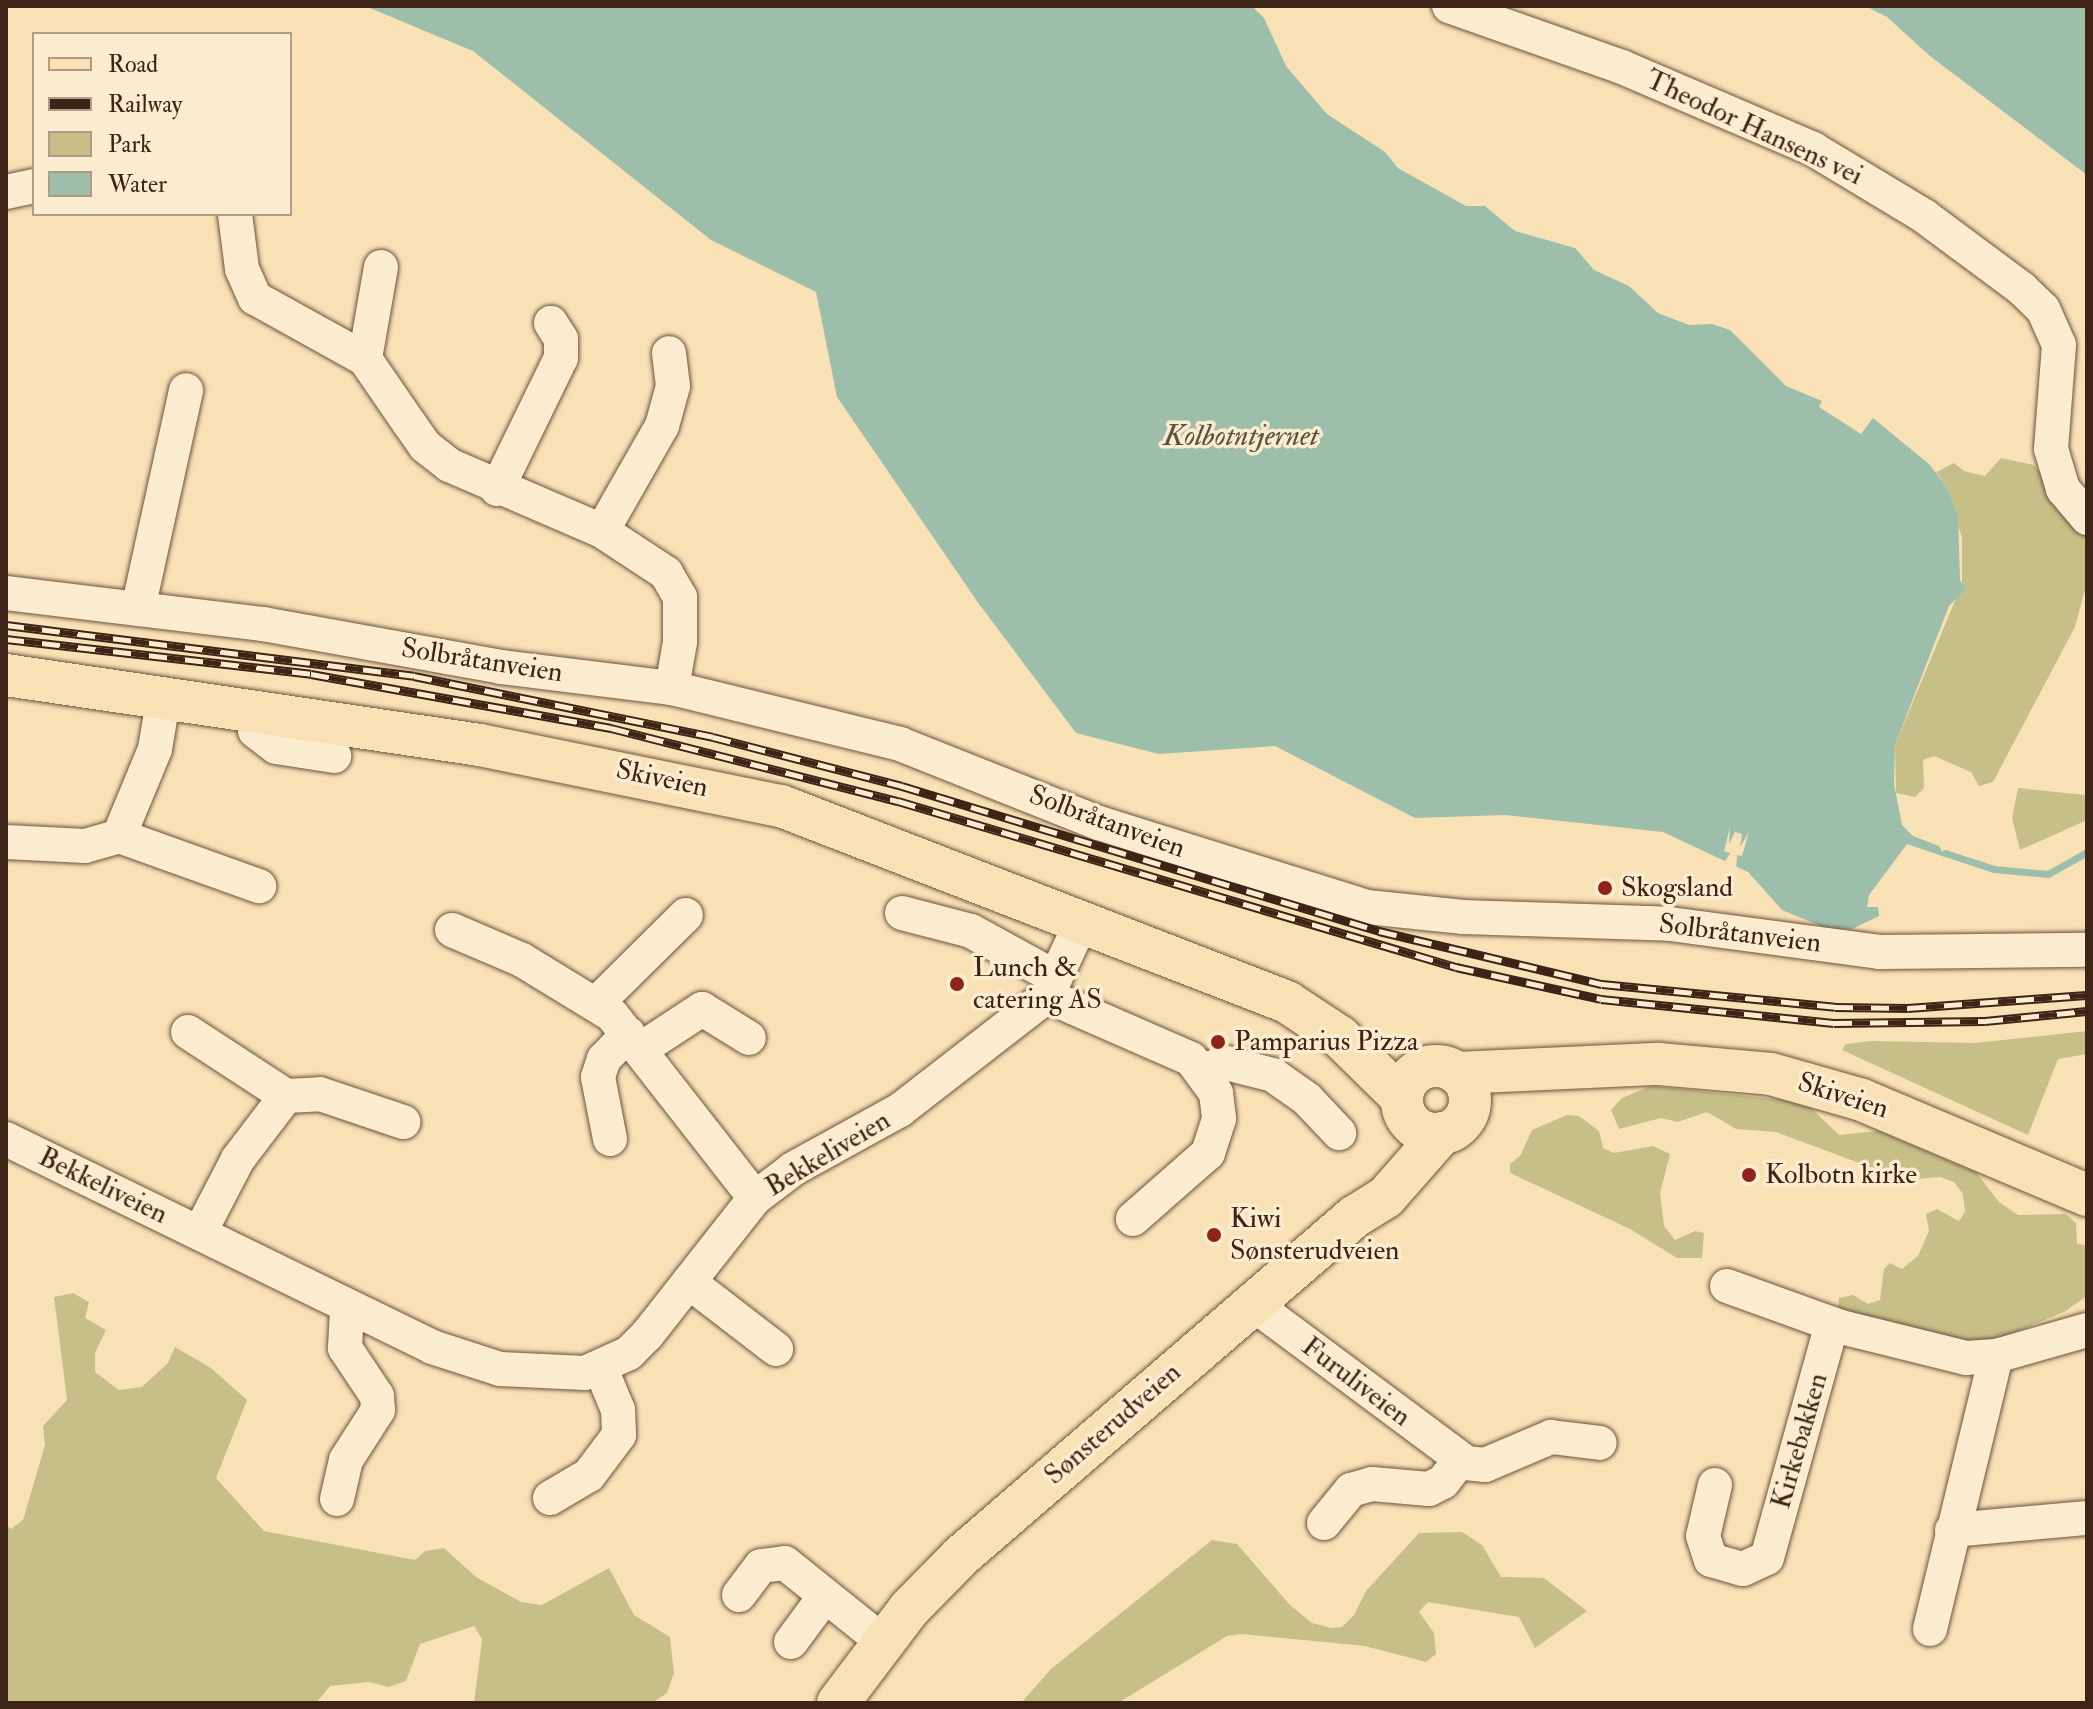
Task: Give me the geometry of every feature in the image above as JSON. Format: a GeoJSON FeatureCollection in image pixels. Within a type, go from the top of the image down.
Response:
{"type":"FeatureCollection","features":[{"type":"Feature","properties":{"kind":"main road","name":"Skiveien"},"geometry":{"type":"LineString","coordinates":[[6,675],[164,696],[591,764],[752,799],[866,836],[1287,1002],[1333,1010],[1444,1070],[1705,1066],[1804,1081],[1884,1108],[2087,1195]]}},
{"type":"Feature","properties":{"kind":"main road","name":"Skiveien"},"geometry":{"type":"LineString","coordinates":[[1287,1002],[1340,1037],[1404,1107]]}},
{"type":"Feature","properties":{"kind":"main road","name":"Skiveien"},"geometry":{"type":"LineString","coordinates":[[1454,1124],[1584,1069]]}},
{"type":"Feature","properties":{"kind":"main road"},"geometry":{"type":"LineString","coordinates":[[1444,1070],[1469,1093],[1454,1124],[1421,1130],[1404,1107],[1411,1076],[1444,1070]]}},
{"type":"Feature","properties":{"kind":"main road","name":"Sønsterudveien"},"geometry":{"type":"LineString","coordinates":[[1354,1217],[1404,1107]]}},
{"type":"Feature","properties":{"kind":"main road","name":"Sønsterudveien"},"geometry":{"type":"LineString","coordinates":[[838,1703],[882,1641],[989,1530],[1354,1217],[1386,1197],[1454,1124]]}},
{"type":"Feature","properties":{"kind":"street","name":"Theodor Hansens vei"},"geometry":{"type":"LineString","coordinates":[[1449,6],[1622,67],[1813,149],[1924,216],[2021,288],[2043,309],[2059,345],[2051,449],[2063,489],[2087,518]]}},
{"type":"Feature","properties":{"kind":"street"},"geometry":{"type":"LineString","coordinates":[[6,192],[32,186]]}},
{"type":"Feature","properties":{"kind":"street"},"geometry":{"type":"LineString","coordinates":[[235,216],[242,269],[255,298],[365,359],[425,446],[449,465],[497,489],[602,531],[666,573],[680,597],[680,642],[672,688]]}},
{"type":"Feature","properties":{"kind":"street"},"geometry":{"type":"LineString","coordinates":[[365,359],[381,267]]}},
{"type":"Feature","properties":{"kind":"street"},"geometry":{"type":"LineString","coordinates":[[497,489],[561,358],[561,339],[551,323]]}},
{"type":"Feature","properties":{"kind":"street"},"geometry":{"type":"LineString","coordinates":[[602,531],[662,426],[673,386],[669,353]]}},
{"type":"Feature","properties":{"kind":"street"},"geometry":{"type":"LineString","coordinates":[[138,609],[186,390]]}},
{"type":"Feature","properties":{"kind":"street","name":"Solbråtanveien"},"geometry":{"type":"LineString","coordinates":[[6,593],[263,624],[501,667],[672,688],[900,744],[1099,823],[1367,907],[1463,917],[1670,924],[1879,952],[2087,950]]}},
{"type":"Feature","properties":{"kind":"street"},"geometry":{"type":"LineString","coordinates":[[119,836],[155,749],[164,696]]}},
{"type":"Feature","properties":{"kind":"street"},"geometry":{"type":"LineString","coordinates":[[255,731],[276,747],[334,756]]}},
{"type":"Feature","properties":{"kind":"street"},"geometry":{"type":"LineString","coordinates":[[6,842],[85,846],[119,836],[259,886]]}},
{"type":"Feature","properties":{"kind":"street"},"geometry":{"type":"LineString","coordinates":[[902,913],[971,931],[1051,986],[1191,1059],[1204,1070],[1216,1093],[1219,1119],[1212,1144],[1190,1172],[1133,1219]]}},
{"type":"Feature","properties":{"kind":"street"},"geometry":{"type":"LineString","coordinates":[[597,1003],[686,915]]}},
{"type":"Feature","properties":{"kind":"street","name":"Bekkeliveien"},"geometry":{"type":"LineString","coordinates":[[6,1139],[200,1232],[347,1309],[500,1369],[560,1375],[601,1369],[629,1353],[755,1198],[793,1169],[900,1110],[1051,986],[1082,921]]}},
{"type":"Feature","properties":{"kind":"street"},"geometry":{"type":"LineString","coordinates":[[452,930],[522,960],[597,1003],[635,1041],[755,1198]]}},
{"type":"Feature","properties":{"kind":"street"},"geometry":{"type":"LineString","coordinates":[[610,1139],[598,1077],[604,1059],[702,1009],[749,1038]]}},
{"type":"Feature","properties":{"kind":"street"},"geometry":{"type":"LineString","coordinates":[[188,1032],[286,1096],[320,1094],[403,1122]]}},
{"type":"Feature","properties":{"kind":"street"},"geometry":{"type":"LineString","coordinates":[[1204,1070],[1226,1063],[1273,1075],[1307,1099],[1339,1133]]}},
{"type":"Feature","properties":{"kind":"street","name":"Bekkeliveien"},"geometry":{"type":"LineString","coordinates":[[200,1232],[238,1159],[286,1096]]}},
{"type":"Feature","properties":{"kind":"street"},"geometry":{"type":"LineString","coordinates":[[689,1282],[776,1349]]}},
{"type":"Feature","properties":{"kind":"street"},"geometry":{"type":"LineString","coordinates":[[1727,1286],[1832,1324],[1919,1350],[1996,1356],[2087,1330]]}},
{"type":"Feature","properties":{"kind":"street","name":"Furuliveien"},"geometry":{"type":"LineString","coordinates":[[1253,1304],[1460,1460]]}},
{"type":"Feature","properties":{"kind":"street"},"geometry":{"type":"LineString","coordinates":[[337,1499],[346,1460],[378,1410],[377,1396],[345,1348],[347,1309]]}},
{"type":"Feature","properties":{"kind":"street","name":"Kirkebakken"},"geometry":{"type":"LineString","coordinates":[[1715,1485],[1703,1536],[1711,1560],[1743,1569],[1767,1558],[1832,1324]]}},
{"type":"Feature","properties":{"kind":"street"},"geometry":{"type":"LineString","coordinates":[[1930,1629],[1996,1356]]}},
{"type":"Feature","properties":{"kind":"street"},"geometry":{"type":"LineString","coordinates":[[550,1498],[589,1475],[617,1440],[618,1410],[601,1369]]}},
{"type":"Feature","properties":{"kind":"street"},"geometry":{"type":"LineString","coordinates":[[1324,1523],[1351,1490],[1372,1484],[1429,1489],[1443,1482],[1460,1460],[1485,1465],[1551,1437],[1600,1443]]}},
{"type":"Feature","properties":{"kind":"street"},"geometry":{"type":"LineString","coordinates":[[1952,1530],[2087,1518]]}},
{"type":"Feature","properties":{"kind":"street"},"geometry":{"type":"LineString","coordinates":[[739,1595],[761,1566],[773,1561],[785,1563],[882,1641]]}},
{"type":"Feature","properties":{"kind":"street"},"geometry":{"type":"LineString","coordinates":[[791,1642],[825,1596]]}},
{"type":"Feature","properties":{"kind":"green space"},"geometry":{"type":"Polygon","coordinates":[[[2001,458],[2034,465],[2087,532],[2087,582],[2075,627],[1993,782],[1979,786],[1971,772],[1934,756],[1923,760],[1924,788],[1915,797],[1896,793],[1895,745],[1962,584],[1962,538],[1946,486],[1936,472],[1954,463],[1964,471],[1985,476],[2001,458]]]}},
{"type":"Feature","properties":{"kind":"green space"},"geometry":{"type":"Polygon","coordinates":[[[2018,788],[2085,795],[2087,820],[2020,850],[2012,818],[2018,788]]]}},
{"type":"Feature","properties":{"kind":"green space"},"geometry":{"type":"Polygon","coordinates":[[[2087,1031],[2087,1054],[2058,1059],[2028,1135],[1842,1050],[1846,1044],[1870,1041],[1975,1043],[2087,1031]]]}},
{"type":"Feature","properties":{"kind":"green space"},"geometry":{"type":"Polygon","coordinates":[[[1651,1086],[1785,1100],[1811,1108],[1839,1135],[1879,1131],[1976,1172],[1999,1202],[2018,1215],[2066,1214],[2076,1223],[2077,1244],[2087,1245],[2087,1296],[2064,1312],[2003,1337],[1962,1345],[1838,1309],[1839,1298],[1853,1295],[1868,1304],[1880,1300],[1884,1269],[1890,1263],[1902,1269],[1918,1256],[1929,1231],[1926,1214],[1937,1209],[1959,1221],[1965,1212],[1963,1194],[1954,1182],[1940,1177],[1905,1180],[1776,1132],[1736,1129],[1707,1112],[1678,1122],[1661,1118],[1619,1129],[1611,1110],[1622,1098],[1651,1086]]]}},
{"type":"Feature","properties":{"kind":"green space"},"geometry":{"type":"Polygon","coordinates":[[[1567,1115],[1579,1116],[1599,1131],[1603,1148],[1614,1153],[1653,1146],[1670,1154],[1660,1193],[1664,1226],[1675,1240],[1695,1231],[1704,1233],[1702,1258],[1677,1258],[1630,1229],[1510,1173],[1510,1164],[1520,1156],[1532,1130],[1567,1115]]]}},
{"type":"Feature","properties":{"kind":"green space"},"geometry":{"type":"Polygon","coordinates":[[[73,1293],[89,1302],[85,1318],[106,1330],[95,1353],[95,1372],[119,1390],[142,1387],[168,1363],[175,1347],[211,1368],[247,1400],[216,1478],[264,1531],[415,1560],[425,1551],[444,1548],[476,1577],[521,1602],[542,1605],[609,1568],[634,1615],[670,1637],[674,1673],[667,1693],[652,1703],[474,1703],[482,1639],[474,1626],[420,1644],[406,1681],[389,1687],[369,1682],[330,1686],[316,1703],[6,1703],[6,1526],[11,1529],[23,1520],[45,1445],[43,1426],[67,1400],[54,1297],[73,1293]]]}},
{"type":"Feature","properties":{"kind":"green space"},"geometry":{"type":"Polygon","coordinates":[[[1462,1532],[1482,1545],[1501,1577],[1544,1578],[1587,1611],[1535,1648],[1519,1617],[1428,1602],[1419,1612],[1434,1633],[1436,1654],[1426,1662],[1365,1646],[1242,1634],[1227,1636],[1118,1703],[1021,1703],[1051,1669],[1212,1540],[1237,1544],[1290,1605],[1312,1623],[1331,1628],[1342,1627],[1354,1615],[1366,1591],[1419,1533],[1462,1532]]]}},
{"type":"Feature","properties":{"kind":"water","name":"Kolbotntjernet"},"geometry":{"type":"Polygon","coordinates":[[[365,6],[1252,6],[1264,18],[1286,66],[1327,114],[1385,152],[1398,168],[1466,206],[1485,206],[1515,231],[1575,248],[1594,270],[1629,286],[1658,313],[1689,325],[1712,324],[1730,330],[1786,386],[1822,401],[1819,407],[1861,434],[1873,418],[1929,464],[1946,486],[1958,516],[1960,580],[1966,589],[1949,606],[1895,745],[1894,784],[1902,825],[1913,836],[1939,846],[1945,857],[1907,844],[1869,895],[1867,907],[1878,907],[1879,916],[1852,929],[1828,929],[1782,910],[1748,872],[1663,832],[1505,815],[1415,818],[1275,746],[1159,754],[1076,733],[979,604],[837,397],[816,292],[711,240],[473,51],[365,6]]]}},
{"type":"Feature","properties":{"kind":"water"},"geometry":{"type":"Polygon","coordinates":[[[1865,6],[2087,6],[2087,175],[1930,56],[1887,17],[1865,6]]]}},
{"type":"Feature","properties":{"kind":"pier"},"geometry":{"type":"Polygon","coordinates":[[[1730,827],[1729,844],[1735,832],[1742,834],[1740,847],[1749,832],[1742,856],[1737,855],[1736,871],[1723,865],[1730,853],[1724,851],[1730,827]]]}},
{"type":"Feature","properties":{"kind":"waterway"},"geometry":{"type":"LineString","coordinates":[[1945,853],[1994,869],[2048,874],[2087,852]]}},
{"type":"Feature","properties":{"kind":"railway"},"geometry":{"type":"LineString","coordinates":[[6,625],[414,676],[713,737],[902,786],[1379,931],[1602,984],[1835,1007],[1908,1008],[2087,995]]}},
{"type":"Feature","properties":{"kind":"railway"},"geometry":{"type":"LineString","coordinates":[[6,639],[311,674],[611,728],[898,801],[1456,967],[1601,999],[1834,1023],[1985,1021],[2087,1011]]}},
{"type":"Feature","properties":{"kind":"place","name":"Skogsland"},"geometry":{"type":"Point","coordinates":[1605,888]}},
{"type":"Feature","properties":{"kind":"place","name":"Lunch & catering AS"},"geometry":{"type":"Point","coordinates":[957,984]}},
{"type":"Feature","properties":{"kind":"place","name":"Pamparius Pizza"},"geometry":{"type":"Point","coordinates":[1218,1042]}},
{"type":"Feature","properties":{"kind":"place","name":"Kolbotn kirke"},"geometry":{"type":"Point","coordinates":[1749,1175]}},
{"type":"Feature","properties":{"kind":"place","name":"Kiwi Sønsterudveien"},"geometry":{"type":"Point","coordinates":[1214,1235]}}]}
